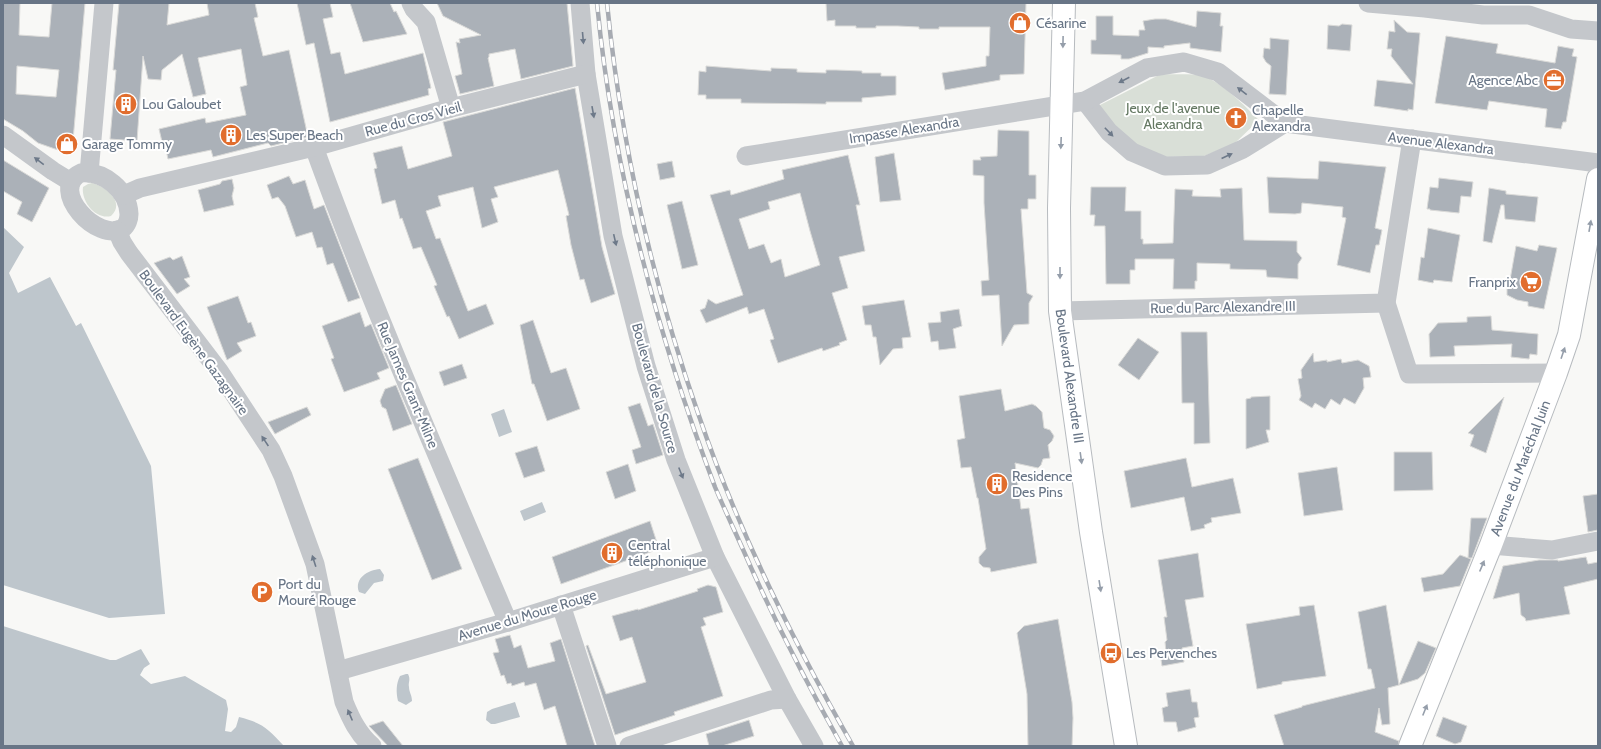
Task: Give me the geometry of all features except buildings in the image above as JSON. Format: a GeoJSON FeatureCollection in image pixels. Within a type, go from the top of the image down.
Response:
{"type":"FeatureCollection","features":[{"type":"Feature","properties":{"kind":"main road","name":"Boulevard Alexandre III"},"geometry":{"type":"LineString","coordinates":[[1064,3],[1059,208],[1060,311],[1095,559],[1126,746]]}},
{"type":"Feature","properties":{"kind":"main road","name":"Avenue du Maréchal Juin"},"geometry":{"type":"LineString","coordinates":[[1410,746],[1491,545],[1569,335],[1598,179]]}},
{"type":"Feature","properties":{"kind":"street"},"geometry":{"type":"LineString","coordinates":[[89,172],[104,3]]}},
{"type":"Feature","properties":{"kind":"street"},"geometry":{"type":"LineString","coordinates":[[411,3],[414,9],[426,22],[451,108]]}},
{"type":"Feature","properties":{"kind":"street","name":"Boulevard de la Source"},"geometry":{"type":"LineString","coordinates":[[580,3],[586,74],[613,236],[646,366],[676,460],[715,557],[787,699],[814,746]]}},
{"type":"Feature","properties":{"kind":"street"},"geometry":{"type":"LineString","coordinates":[[1368,3],[1483,15],[1529,15],[1571,29],[1598,31]]}},
{"type":"Feature","properties":{"kind":"street"},"geometry":{"type":"LineString","coordinates":[[1062,104],[1085,101],[1147,68],[1184,62],[1218,72],[1285,123],[1243,149],[1207,165],[1165,166],[1132,152],[1109,132],[1085,101]]}},
{"type":"Feature","properties":{"kind":"street","name":"Rue du Cros Vieil"},"geometry":{"type":"LineString","coordinates":[[124,195],[140,188],[314,147],[451,108],[586,74]]}},
{"type":"Feature","properties":{"kind":"street","name":"Impasse Alexandra"},"geometry":{"type":"LineString","coordinates":[[746,156],[1062,104]]}},
{"type":"Feature","properties":{"kind":"street","name":"Avenue Alexandra"},"geometry":{"type":"LineString","coordinates":[[1285,123],[1598,163]]}},
{"type":"Feature","properties":{"kind":"street"},"geometry":{"type":"LineString","coordinates":[[3,135],[71,182]]}},
{"type":"Feature","properties":{"kind":"street"},"geometry":{"type":"LineString","coordinates":[[1412,139],[1386,303],[1409,374],[1556,373]]}},
{"type":"Feature","properties":{"kind":"street","name":"Rue James Grant-Milne"},"geometry":{"type":"LineString","coordinates":[[314,147],[350,245],[414,401],[508,622]]}},
{"type":"Feature","properties":{"kind":"street"},"geometry":{"type":"LineString","coordinates":[[89,172],[103,177],[124,195],[127,203],[129,218],[123,228],[108,230],[101,228],[79,213],[70,193],[71,182],[76,175],[89,172]]}},
{"type":"Feature","properties":{"kind":"street","name":"Boulevard Eugène Gazagnaire"},"geometry":{"type":"LineString","coordinates":[[117,230],[129,253],[219,371],[271,450],[283,476],[315,564],[344,702],[352,722],[360,734],[372,746]]}},
{"type":"Feature","properties":{"kind":"street","name":"Rue du Parc Alexandre III"},"geometry":{"type":"LineString","coordinates":[[1060,311],[1386,303]]}},
{"type":"Feature","properties":{"kind":"street"},"geometry":{"type":"LineString","coordinates":[[1491,545],[1552,550],[1598,541]]}},
{"type":"Feature","properties":{"kind":"street","name":"Avenue du Moure Rouge"},"geometry":{"type":"LineString","coordinates":[[338,671],[508,622],[715,557]]}},
{"type":"Feature","properties":{"kind":"street"},"geometry":{"type":"LineString","coordinates":[[561,605],[607,746]]}},
{"type":"Feature","properties":{"kind":"street"},"geometry":{"type":"LineString","coordinates":[[629,746],[650,743],[771,700],[787,699]]}},
{"type":"Feature","properties":{"kind":"green space","name":"Jeux de l'avenue Alexandra"},"geometry":{"type":"Polygon","coordinates":[[[1161,74],[1193,75],[1202,76],[1209,79],[1225,88],[1259,120],[1234,144],[1204,156],[1164,157],[1133,143],[1114,128],[1098,106],[1161,74]]]}},
{"type":"Feature","properties":{"kind":"green space"},"geometry":{"type":"Polygon","coordinates":[[[92,183],[103,187],[115,200],[115,211],[111,216],[105,217],[95,213],[87,204],[84,198],[83,187],[92,183]]]}},
{"type":"Feature","properties":{"kind":"shaded area"},"geometry":{"type":"Polygon","coordinates":[[[3,227],[24,247],[9,273],[18,293],[50,277],[76,326],[81,323],[151,466],[165,614],[109,618],[3,585],[3,227]]]}},
{"type":"Feature","properties":{"kind":"shaded area"},"geometry":{"type":"Polygon","coordinates":[[[504,409],[512,432],[499,437],[491,414],[504,409]]]}},
{"type":"Feature","properties":{"kind":"shaded area"},"geometry":{"type":"Polygon","coordinates":[[[542,502],[546,512],[524,521],[520,511],[542,502]]]}},
{"type":"Feature","properties":{"kind":"shaded area"},"geometry":{"type":"Polygon","coordinates":[[[380,569],[384,575],[383,581],[374,583],[365,594],[359,592],[358,583],[360,579],[371,571],[380,569]]]}},
{"type":"Feature","properties":{"kind":"shaded area"},"geometry":{"type":"Polygon","coordinates":[[[3,626],[110,660],[116,660],[141,649],[150,664],[144,668],[140,675],[151,684],[185,676],[226,700],[228,709],[225,731],[231,732],[236,727],[239,717],[260,724],[274,735],[284,746],[3,746],[3,626]]]}},
{"type":"Feature","properties":{"kind":"shaded area"},"geometry":{"type":"Polygon","coordinates":[[[408,674],[409,678],[409,689],[412,701],[406,705],[398,701],[397,691],[400,676],[408,674]]]}},
{"type":"Feature","properties":{"kind":"shaded area"},"geometry":{"type":"Polygon","coordinates":[[[515,702],[520,717],[495,724],[491,724],[486,720],[487,712],[515,702]]]}},
{"type":"Feature","properties":{"kind":"railway"},"geometry":{"type":"LineString","coordinates":[[597,3],[604,65],[626,188],[640,249],[674,369],[715,487],[752,571],[776,622],[842,746]]}},
{"type":"Feature","properties":{"kind":"railway"},"geometry":{"type":"LineString","coordinates":[[607,3],[613,56],[630,160],[653,264],[682,366],[714,459],[749,543],[788,626],[853,746]]}},
{"type":"Feature","properties":{"kind":"place","name":"Césarine"},"geometry":{"type":"Point","coordinates":[1020,23]}},
{"type":"Feature","properties":{"kind":"place","name":"Agence Abc"},"geometry":{"type":"Point","coordinates":[1554,80]}},
{"type":"Feature","properties":{"kind":"place","name":"Lou Galoubet"},"geometry":{"type":"Point","coordinates":[126,104]}},
{"type":"Feature","properties":{"kind":"place","name":"Chapelle Alexandra"},"geometry":{"type":"Point","coordinates":[1236,118]}},
{"type":"Feature","properties":{"kind":"place","name":"Les Super Beach"},"geometry":{"type":"Point","coordinates":[231,135]}},
{"type":"Feature","properties":{"kind":"place","name":"Garage Tommy"},"geometry":{"type":"Point","coordinates":[67,144]}},
{"type":"Feature","properties":{"kind":"place","name":"Franprix"},"geometry":{"type":"Point","coordinates":[1531,282]}},
{"type":"Feature","properties":{"kind":"place","name":"Residence Des Pins"},"geometry":{"type":"Point","coordinates":[997,484]}},
{"type":"Feature","properties":{"kind":"place","name":"Central téléphonique"},"geometry":{"type":"Point","coordinates":[612,553]}},
{"type":"Feature","properties":{"kind":"place","name":"Port du Mouré Rouge"},"geometry":{"type":"Point","coordinates":[262,592]}},
{"type":"Feature","properties":{"kind":"place","name":"Les Pervenches"},"geometry":{"type":"Point","coordinates":[1111,653]}}]}
